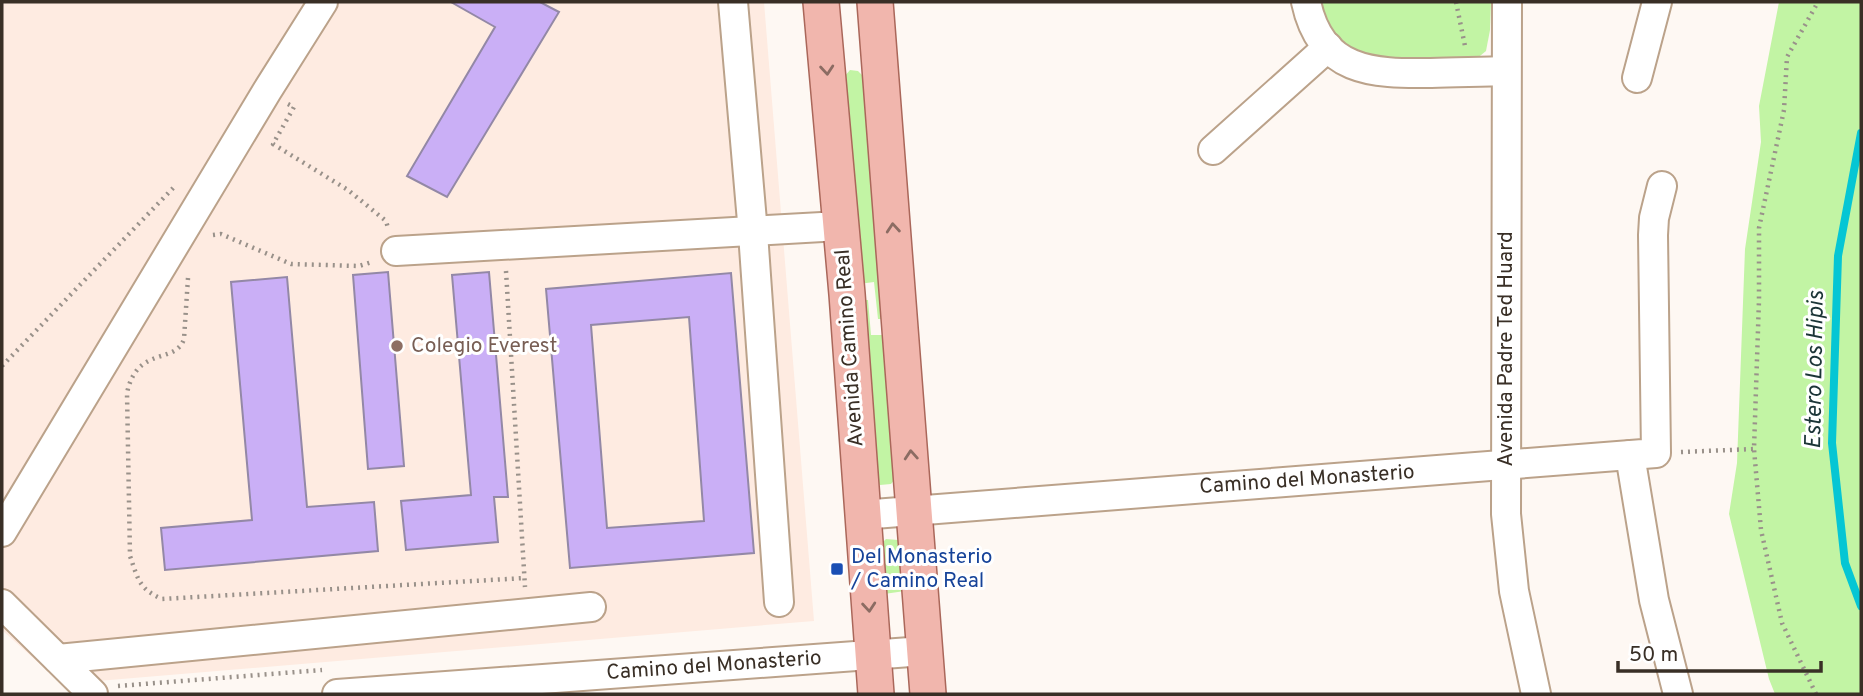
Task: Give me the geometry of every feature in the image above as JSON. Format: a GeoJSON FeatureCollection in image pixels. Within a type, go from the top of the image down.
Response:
{"type":"FeatureCollection","features":[{"type":"Feature","properties":{"kind":"main road"},"geometry":{"type":"LineString","coordinates":[[823,18],[876,16],[928,694]]}},
{"type":"Feature","properties":{"kind":"main road","name":"Avenida Camino Real"},"geometry":{"type":"LineString","coordinates":[[823,18],[876,694]]}},
{"type":"Feature","properties":{"kind":"street"},"geometry":{"type":"LineString","coordinates":[[2,532],[267,90],[323,2]]}},
{"type":"Feature","properties":{"kind":"street"},"geometry":{"type":"LineString","coordinates":[[733,2],[753,233],[779,602]]}},
{"type":"Feature","properties":{"kind":"street"},"geometry":{"type":"LineString","coordinates":[[1306,2],[1317,32],[1328,47],[1355,66],[1380,73],[1506,71]]}},
{"type":"Feature","properties":{"kind":"street","name":"Avenida Padre Ted Huard"},"geometry":{"type":"LineString","coordinates":[[1507,2],[1508,552],[1536,694]]}},
{"type":"Feature","properties":{"kind":"street"},"geometry":{"type":"LineString","coordinates":[[1637,78],[1657,2]]}},
{"type":"Feature","properties":{"kind":"street"},"geometry":{"type":"LineString","coordinates":[[1213,150],[1328,47]]}},
{"type":"Feature","properties":{"kind":"street"},"geometry":{"type":"LineString","coordinates":[[1662,186],[1654,218],[1643,454],[1654,600],[1678,694]]}},
{"type":"Feature","properties":{"kind":"street"},"geometry":{"type":"LineString","coordinates":[[396,251],[841,226]]}},
{"type":"Feature","properties":{"kind":"street","name":"Camino del Monasterio"},"geometry":{"type":"LineString","coordinates":[[861,515],[1643,454]]}},
{"type":"Feature","properties":{"kind":"street"},"geometry":{"type":"LineString","coordinates":[[2,604],[93,694]]}},
{"type":"Feature","properties":{"kind":"street"},"geometry":{"type":"LineString","coordinates":[[58,659],[591,607]]}},
{"type":"Feature","properties":{"kind":"street","name":"Camino del Monasterio"},"geometry":{"type":"LineString","coordinates":[[337,694],[924,650]]}},
{"type":"Feature","properties":{"kind":"path"},"geometry":{"type":"LineString","coordinates":[[1456,2],[1470,72]]}},
{"type":"Feature","properties":{"kind":"path"},"geometry":{"type":"LineString","coordinates":[[1815,694],[1782,623],[1760,530],[1754,449],[1759,228],[1784,110],[1787,57],[1818,2]]}},
{"type":"Feature","properties":{"kind":"path"},"geometry":{"type":"LineString","coordinates":[[208,237],[221,234],[291,264],[359,266],[396,251],[386,221],[348,190],[272,144],[294,107],[267,90]]}},
{"type":"Feature","properties":{"kind":"path"},"geometry":{"type":"LineString","coordinates":[[2,366],[182,179]]}},
{"type":"Feature","properties":{"kind":"path"},"geometry":{"type":"LineString","coordinates":[[505,245],[527,614]]}},
{"type":"Feature","properties":{"kind":"path"},"geometry":{"type":"LineString","coordinates":[[192,268],[186,287],[184,340],[181,347],[173,353],[153,357],[141,365],[127,394],[131,556],[138,579],[146,592],[162,599],[525,578]]}},
{"type":"Feature","properties":{"kind":"path"},"geometry":{"type":"LineString","coordinates":[[1643,454],[1754,449]]}},
{"type":"Feature","properties":{"kind":"shaded area","name":"Colegio Everest"},"geometry":{"type":"Polygon","coordinates":[[[2,2],[764,2],[814,621],[62,684],[2,630],[2,2]]]}},
{"type":"Feature","properties":{"kind":"green space"},"geometry":{"type":"Polygon","coordinates":[[[1320,2],[1491,2],[1486,51],[1475,60],[1386,62],[1351,51],[1328,28],[1320,2]]]}},
{"type":"Feature","properties":{"kind":"green space"},"geometry":{"type":"Polygon","coordinates":[[[1779,2],[1861,2],[1861,694],[1775,694],[1729,514],[1737,463],[1745,249],[1761,142],[1759,106],[1779,2]]]}},
{"type":"Feature","properties":{"kind":"green space"},"geometry":{"type":"Polygon","coordinates":[[[850,70],[858,71],[863,76],[884,319],[878,319],[874,282],[859,284],[844,77],[850,70]]]}},
{"type":"Feature","properties":{"kind":"green space"},"geometry":{"type":"Polygon","coordinates":[[[861,300],[868,300],[871,335],[885,335],[896,478],[891,484],[880,485],[874,479],[861,300]]]}},
{"type":"Feature","properties":{"kind":"green space"},"geometry":{"type":"Polygon","coordinates":[[[886,539],[898,540],[901,544],[905,591],[884,594],[879,546],[886,539]]]}},
{"type":"Feature","properties":{"kind":"building"},"geometry":{"type":"Polygon","coordinates":[[[451,2],[540,2],[559,12],[447,197],[407,176],[495,27],[451,2]]]}},
{"type":"Feature","properties":{"kind":"building"},"geometry":{"type":"Polygon","coordinates":[[[388,272],[404,466],[368,469],[353,275],[388,272]]]}},
{"type":"Feature","properties":{"kind":"building"},"geometry":{"type":"Polygon","coordinates":[[[489,272],[508,497],[494,497],[498,542],[406,550],[401,501],[471,495],[452,275],[489,272]]]}},
{"type":"Feature","properties":{"kind":"building"},"geometry":{"type":"Polygon","coordinates":[[[731,273],[754,553],[570,568],[546,289],[731,273]],[[689,317],[591,325],[607,528],[704,521],[689,317]]]}},
{"type":"Feature","properties":{"kind":"building"},"geometry":{"type":"Polygon","coordinates":[[[287,277],[307,507],[374,502],[378,551],[165,570],[161,528],[252,520],[231,282],[287,277]]]}},
{"type":"Feature","properties":{"kind":"waterway","name":"Estero Los Hipis"},"geometry":{"type":"LineString","coordinates":[[1861,133],[1838,256],[1832,443],[1845,563],[1861,606]]}},
{"type":"Feature","properties":{"kind":"place","name":"Colegio Everest"},"geometry":{"type":"Point","coordinates":[397,346]}},
{"type":"Feature","properties":{"kind":"place","name":"Del Monasterio / Camino Real"},"geometry":{"type":"Point","coordinates":[837,569]}}]}
